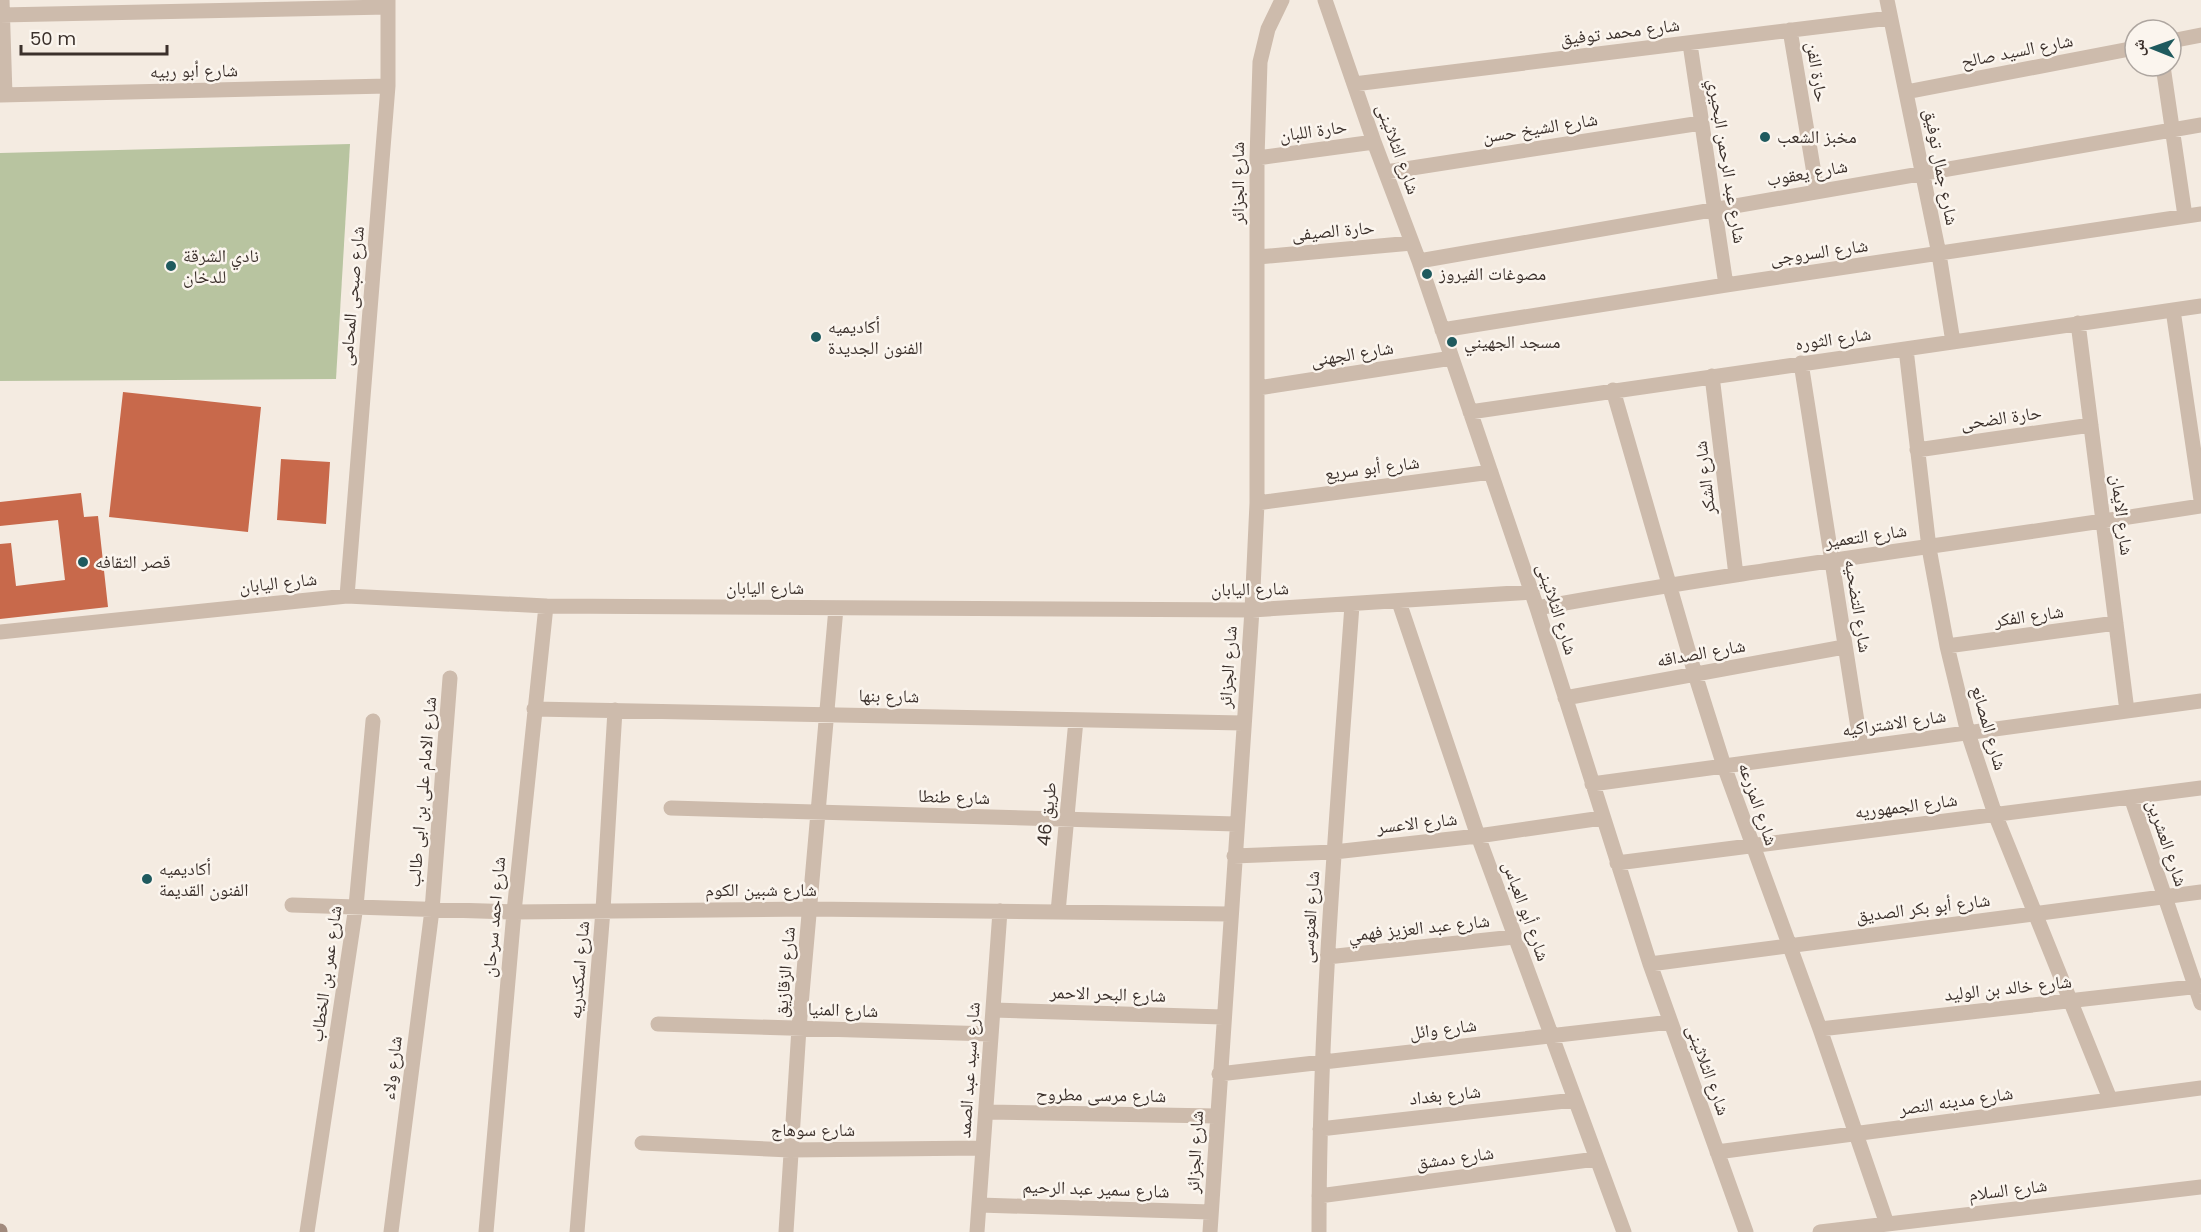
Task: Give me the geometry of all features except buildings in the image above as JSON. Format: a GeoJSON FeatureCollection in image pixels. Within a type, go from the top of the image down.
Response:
{"type":"FeatureCollection","features":[{"type":"Feature","properties":{"kind":"street","name":"شارع الجزائر"},"geometry":{"type":"LineString","coordinates":[[1210,1232],[1216,1116],[1252,610],[1257,503],[1257,158],[1260,62],[1268,29],[1282,0]]}},
{"type":"Feature","properties":{"kind":"street","name":"شارع الثلاثينى"},"geometry":{"type":"LineString","coordinates":[[1324,0],[1419,261],[1532,592],[1650,964],[1746,1232]]}},
{"type":"Feature","properties":{"kind":"street","name":"شارع جمال توفيق"},"geometry":{"type":"LineString","coordinates":[[1887,0],[1939,254],[1953,342]]}},
{"type":"Feature","properties":{"kind":"street"},"geometry":{"type":"LineString","coordinates":[[2,95],[2,10],[388,3]]}},
{"type":"Feature","properties":{"kind":"street","name":"شارع صبحى المحامى"},"geometry":{"type":"LineString","coordinates":[[347,596],[388,86],[388,3]]}},
{"type":"Feature","properties":{"kind":"street","name":"شارع محمد توفيق"},"geometry":{"type":"LineString","coordinates":[[1354,84],[1890,18]]}},
{"type":"Feature","properties":{"kind":"street","name":"حارة الفن"},"geometry":{"type":"LineString","coordinates":[[1790,30],[1817,191]]}},
{"type":"Feature","properties":{"kind":"street"},"geometry":{"type":"LineString","coordinates":[[2183,39],[2201,35]]}},
{"type":"Feature","properties":{"kind":"street","name":"شارع عبد الرحمن البحيري"},"geometry":{"type":"LineString","coordinates":[[1690,44],[1726,285]]}},
{"type":"Feature","properties":{"kind":"street","name":"شارع السيد صالح"},"geometry":{"type":"LineString","coordinates":[[1906,92],[2123,50]]}},
{"type":"Feature","properties":{"kind":"street"},"geometry":{"type":"LineString","coordinates":[[2165,78],[2185,216]]}},
{"type":"Feature","properties":{"kind":"street","name":"شارع أبو ربيه"},"geometry":{"type":"LineString","coordinates":[[2,95],[388,86]]}},
{"type":"Feature","properties":{"kind":"street","name":"شارع الشيخ حسن"},"geometry":{"type":"LineString","coordinates":[[1386,172],[1701,123]]}},
{"type":"Feature","properties":{"kind":"street","name":"شارع يعقوب"},"geometry":{"type":"LineString","coordinates":[[1419,261],[2201,125]]}},
{"type":"Feature","properties":{"kind":"street","name":"حارة اللبان"},"geometry":{"type":"LineString","coordinates":[[1257,158],[1374,142]]}},
{"type":"Feature","properties":{"kind":"street","name":"شارع السروجى"},"geometry":{"type":"LineString","coordinates":[[1442,330],[2201,214]]}},
{"type":"Feature","properties":{"kind":"street","name":"حارة الصيفى"},"geometry":{"type":"LineString","coordinates":[[1258,257],[1412,243]]}},
{"type":"Feature","properties":{"kind":"street","name":"شارع الثوره"},"geometry":{"type":"LineString","coordinates":[[1470,412],[2201,306]]}},
{"type":"Feature","properties":{"kind":"street"},"geometry":{"type":"LineString","coordinates":[[2173,310],[2201,500]]}},
{"type":"Feature","properties":{"kind":"street","name":"شارع الايمان"},"geometry":{"type":"LineString","coordinates":[[2078,323],[2127,711]]}},
{"type":"Feature","properties":{"kind":"street","name":"شارع المصانع"},"geometry":{"type":"LineString","coordinates":[[1906,349],[1929,548],[1947,646],[1968,733],[1995,814],[2110,1099]]}},
{"type":"Feature","properties":{"kind":"street","name":"شارع الجهنى"},"geometry":{"type":"LineString","coordinates":[[1258,388],[1452,358]]}},
{"type":"Feature","properties":{"kind":"street","name":"شارع التضحيه"},"geometry":{"type":"LineString","coordinates":[[1801,363],[1861,747]]}},
{"type":"Feature","properties":{"kind":"street","name":"شارع الشكر"},"geometry":{"type":"LineString","coordinates":[[1712,376],[1736,575]]}},
{"type":"Feature","properties":{"kind":"street","name":"شارع المزرعه"},"geometry":{"type":"LineString","coordinates":[[1613,390],[1724,766],[1820,1029],[1887,1224]]}},
{"type":"Feature","properties":{"kind":"street","name":"حارة الضحى"},"geometry":{"type":"LineString","coordinates":[[1917,450],[2091,425]]}},
{"type":"Feature","properties":{"kind":"street","name":"شارع أبو سريع"},"geometry":{"type":"LineString","coordinates":[[1257,503],[1491,472]]}},
{"type":"Feature","properties":{"kind":"street","name":"شارع التعمير"},"geometry":{"type":"LineString","coordinates":[[1537,608],[1670,584],[1929,548],[2201,506]]}},
{"type":"Feature","properties":{"kind":"street","name":"شارع اليابان"},"geometry":{"type":"LineString","coordinates":[[0,632],[347,596],[546,606],[1252,610],[1532,592]]}},
{"type":"Feature","properties":{"kind":"street","name":"شارع أبو العباس"},"geometry":{"type":"LineString","coordinates":[[1399,602],[1478,836],[1624,1232]]}},
{"type":"Feature","properties":{"kind":"street","name":"شارع العنوسى"},"geometry":{"type":"LineString","coordinates":[[1319,1232],[1320,1129],[1327,957],[1352,605]]}},
{"type":"Feature","properties":{"kind":"street","name":"شارع احمد سرحان"},"geometry":{"type":"LineString","coordinates":[[486,1232],[514,912],[546,606]]}},
{"type":"Feature","properties":{"kind":"street","name":"شارع الزقازيق"},"geometry":{"type":"LineString","coordinates":[[786,1232],[799,1028],[836,608]]}},
{"type":"Feature","properties":{"kind":"street","name":"شارع الفكر"},"geometry":{"type":"LineString","coordinates":[[1947,646],[2116,623]]}},
{"type":"Feature","properties":{"kind":"street","name":"شارع الصداقه"},"geometry":{"type":"LineString","coordinates":[[1565,698],[1844,646]]}},
{"type":"Feature","properties":{"kind":"street","name":"شارع الامام على بن ابى طالب"},"geometry":{"type":"LineString","coordinates":[[432,910],[450,678]]}},
{"type":"Feature","properties":{"kind":"street","name":"شارع الاشتراكيه"},"geometry":{"type":"LineString","coordinates":[[1592,784],[2201,701]]}},
{"type":"Feature","properties":{"kind":"street","name":"شارع بنها"},"geometry":{"type":"LineString","coordinates":[[534,709],[1243,723]]}},
{"type":"Feature","properties":{"kind":"street","name":"شارع اسكندريه"},"geometry":{"type":"LineString","coordinates":[[577,1232],[603,910],[615,710]]}},
{"type":"Feature","properties":{"kind":"street","name":"طريق 46"},"geometry":{"type":"LineString","coordinates":[[1058,912],[1076,720]]}},
{"type":"Feature","properties":{"kind":"street","name":"شارع عمر بن الخطاب"},"geometry":{"type":"LineString","coordinates":[[307,1232],[356,906],[374,721]]}},
{"type":"Feature","properties":{"kind":"street","name":"شارع الجمهوريه"},"geometry":{"type":"LineString","coordinates":[[1617,863],[2201,788]]}},
{"type":"Feature","properties":{"kind":"street","name":"شارع العشرين"},"geometry":{"type":"LineString","coordinates":[[2131,797],[2198,986],[2201,1004]]}},
{"type":"Feature","properties":{"kind":"street","name":"شارع طنطا"},"geometry":{"type":"LineString","coordinates":[[672,808],[1236,824]]}},
{"type":"Feature","properties":{"kind":"street","name":"شارع الاعسر"},"geometry":{"type":"LineString","coordinates":[[1234,856],[1334,852],[1478,836],[1602,818]]}},
{"type":"Feature","properties":{"kind":"street","name":"شارع أبو بكر الصديق"},"geometry":{"type":"LineString","coordinates":[[1650,964],[2201,892]]}},
{"type":"Feature","properties":{"kind":"street","name":"شارع شبين الكوم"},"geometry":{"type":"LineString","coordinates":[[292,905],[514,912],[811,909],[1230,914]]}},
{"type":"Feature","properties":{"kind":"street","name":"شارع ولاء"},"geometry":{"type":"LineString","coordinates":[[391,1232],[432,910]]}},
{"type":"Feature","properties":{"kind":"street","name":"شارع سيد عبد الصمد"},"geometry":{"type":"LineString","coordinates":[[977,1232],[1000,911]]}},
{"type":"Feature","properties":{"kind":"street","name":"شارع عبد العزيز فهمي"},"geometry":{"type":"LineString","coordinates":[[1327,957],[1515,938]]}},
{"type":"Feature","properties":{"kind":"street","name":"شارع خالد بن الوليد"},"geometry":{"type":"LineString","coordinates":[[1820,1029],[2198,986]]}},
{"type":"Feature","properties":{"kind":"street","name":"شارع البحر الاحمر"},"geometry":{"type":"LineString","coordinates":[[993,1010],[1223,1017]]}},
{"type":"Feature","properties":{"kind":"street","name":"شارع وائل"},"geometry":{"type":"LineString","coordinates":[[1219,1074],[1671,1022]]}},
{"type":"Feature","properties":{"kind":"street","name":"شارع المنيا"},"geometry":{"type":"LineString","coordinates":[[658,1024],[991,1034]]}},
{"type":"Feature","properties":{"kind":"street","name":"شارع مدينه النصر"},"geometry":{"type":"LineString","coordinates":[[1717,1152],[2201,1088]]}},
{"type":"Feature","properties":{"kind":"street","name":"شارع بغداد"},"geometry":{"type":"LineString","coordinates":[[1320,1129],[1574,1101]]}},
{"type":"Feature","properties":{"kind":"street","name":"شارع مرسى مطروح"},"geometry":{"type":"LineString","coordinates":[[986,1112],[1216,1116]]}},
{"type":"Feature","properties":{"kind":"street","name":"شارع سوهاج"},"geometry":{"type":"LineString","coordinates":[[642,1143],[790,1150],[983,1148]]}},
{"type":"Feature","properties":{"kind":"street","name":"شارع دمشق"},"geometry":{"type":"LineString","coordinates":[[1319,1196],[1596,1159]]}},
{"type":"Feature","properties":{"kind":"street","name":"شارع السلام"},"geometry":{"type":"LineString","coordinates":[[1820,1232],[2201,1187]]}},
{"type":"Feature","properties":{"kind":"street","name":"شارع سمير عبد الرحيم"},"geometry":{"type":"LineString","coordinates":[[979,1205],[1211,1212]]}},
{"type":"Feature","properties":{"kind":"green space","name":"نادي الشرقة للدخان"},"geometry":{"type":"Polygon","coordinates":[[[350,144],[336,379],[0,381],[0,153],[350,144]]]}},
{"type":"Feature","properties":{"kind":"place","name":"مخبز الشعب"},"geometry":{"type":"Point","coordinates":[1765,137]}},
{"type":"Feature","properties":{"kind":"place","name":"نادي الشرقة للدخان"},"geometry":{"type":"Point","coordinates":[171,266]}},
{"type":"Feature","properties":{"kind":"place","name":"مصوغات الفيروز"},"geometry":{"type":"Point","coordinates":[1427,274]}},
{"type":"Feature","properties":{"kind":"place","name":"أكاديميه الفنون الجديدة"},"geometry":{"type":"Point","coordinates":[816,337]}},
{"type":"Feature","properties":{"kind":"place","name":"مسجد الجهيني"},"geometry":{"type":"Point","coordinates":[1452,342]}},
{"type":"Feature","properties":{"kind":"place","name":"قصر الثقافه"},"geometry":{"type":"Point","coordinates":[83,562]}},
{"type":"Feature","properties":{"kind":"place","name":"أكاديميه الفنون القديمة"},"geometry":{"type":"Point","coordinates":[147,879]}}]}
